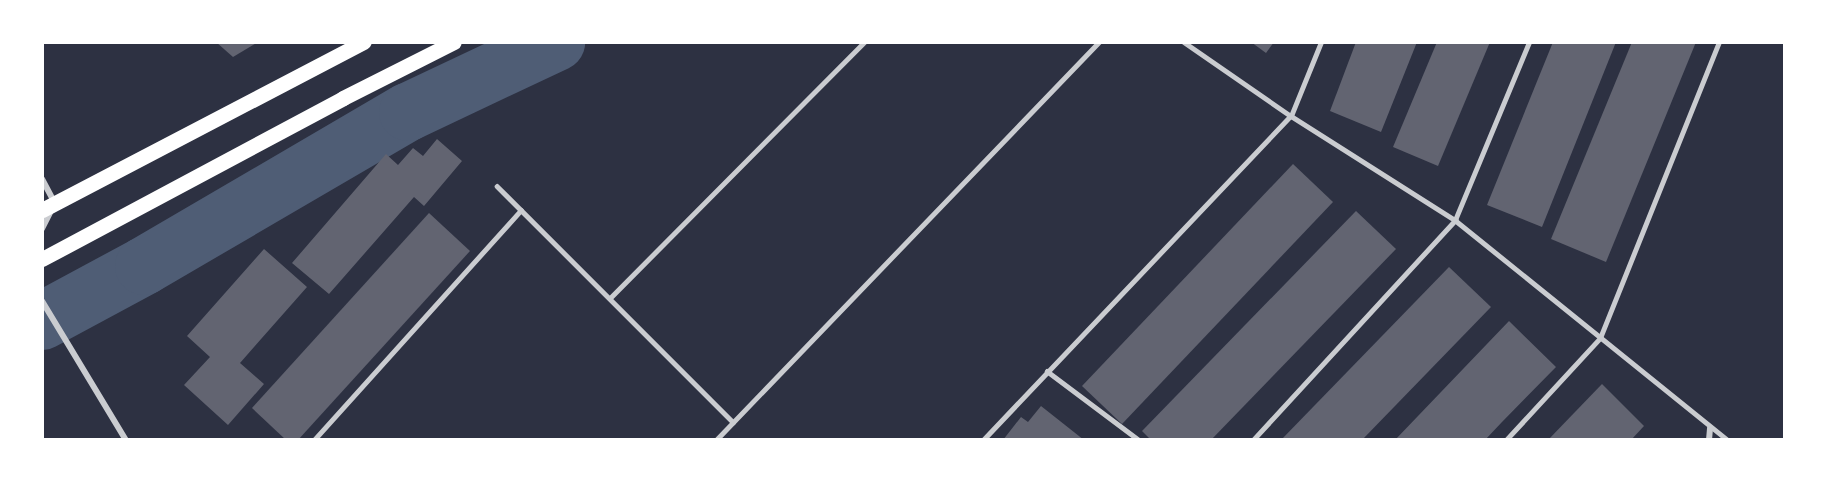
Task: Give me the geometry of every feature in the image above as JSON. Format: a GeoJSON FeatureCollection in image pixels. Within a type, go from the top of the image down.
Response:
{"type":"FeatureCollection","features":[{"type":"Feature","properties":{"kind":"main road"},"geometry":{"type":"LineString","coordinates":[[49,206],[364,42]]}},
{"type":"Feature","properties":{"kind":"main road"},"geometry":{"type":"LineString","coordinates":[[42,259],[343,98],[454,42]]}},
{"type":"Feature","properties":{"kind":"street"},"geometry":{"type":"LineString","coordinates":[[42,180],[49,206],[42,229]]}},
{"type":"Feature","properties":{"kind":"street"},"geometry":{"type":"LineString","coordinates":[[42,301],[126,440]]}},
{"type":"Feature","properties":{"kind":"street"},"geometry":{"type":"LineString","coordinates":[[1709,440],[1710,428]]}},
{"type":"Feature","properties":{"kind":"lane"},"geometry":{"type":"LineString","coordinates":[[610,298],[864,42]]}},
{"type":"Feature","properties":{"kind":"lane"},"geometry":{"type":"LineString","coordinates":[[716,440],[1099,42]]}},
{"type":"Feature","properties":{"kind":"lane"},"geometry":{"type":"LineString","coordinates":[[1184,42],[1291,116],[1455,220],[1710,428],[1728,440]]}},
{"type":"Feature","properties":{"kind":"lane"},"geometry":{"type":"LineString","coordinates":[[983,440],[1291,116],[1321,42]]}},
{"type":"Feature","properties":{"kind":"lane"},"geometry":{"type":"LineString","coordinates":[[1253,440],[1455,220],[1529,42]]}},
{"type":"Feature","properties":{"kind":"lane"},"geometry":{"type":"LineString","coordinates":[[1506,440],[1600,338],[1719,42]]}},
{"type":"Feature","properties":{"kind":"lane"},"geometry":{"type":"LineString","coordinates":[[497,186],[733,422]]}},
{"type":"Feature","properties":{"kind":"lane"},"geometry":{"type":"LineString","coordinates":[[314,440],[521,210]]}},
{"type":"Feature","properties":{"kind":"lane"},"geometry":{"type":"LineString","coordinates":[[1047,371],[1138,440]]}},
{"type":"Feature","properties":{"kind":"building"},"geometry":{"type":"Polygon","coordinates":[[[216,42],[258,42],[233,57],[216,42]]]}},
{"type":"Feature","properties":{"kind":"building"},"geometry":{"type":"Polygon","coordinates":[[[1251,42],[1274,42],[1266,53],[1251,42]]]}},
{"type":"Feature","properties":{"kind":"building"},"geometry":{"type":"Polygon","coordinates":[[[1356,42],[1417,42],[1381,132],[1330,111],[1356,42]]]}},
{"type":"Feature","properties":{"kind":"building"},"geometry":{"type":"Polygon","coordinates":[[[1437,42],[1490,42],[1438,166],[1393,147],[1437,42]]]}},
{"type":"Feature","properties":{"kind":"building"},"geometry":{"type":"Polygon","coordinates":[[[1553,42],[1616,42],[1542,227],[1487,205],[1553,42]]]}},
{"type":"Feature","properties":{"kind":"building"},"geometry":{"type":"Polygon","coordinates":[[[1632,42],[1696,42],[1606,262],[1551,239],[1632,42]]]}},
{"type":"Feature","properties":{"kind":"building"},"geometry":{"type":"Polygon","coordinates":[[[437,139],[462,161],[424,206],[414,197],[329,294],[292,263],[386,154],[398,165],[413,148],[423,156],[437,139]]]}},
{"type":"Feature","properties":{"kind":"building"},"geometry":{"type":"Polygon","coordinates":[[[1293,164],[1333,202],[1122,424],[1082,386],[1293,164]]]}},
{"type":"Feature","properties":{"kind":"building"},"geometry":{"type":"Polygon","coordinates":[[[1356,211],[1396,249],[1211,440],[1151,440],[1142,431],[1356,211]]]}},
{"type":"Feature","properties":{"kind":"building"},"geometry":{"type":"Polygon","coordinates":[[[429,213],[470,251],[298,440],[286,440],[252,408],[429,213]]]}},
{"type":"Feature","properties":{"kind":"building"},"geometry":{"type":"Polygon","coordinates":[[[264,249],[307,287],[240,363],[264,384],[228,425],[184,385],[210,357],[187,336],[264,249]]]}},
{"type":"Feature","properties":{"kind":"building"},"geometry":{"type":"Polygon","coordinates":[[[1449,267],[1491,307],[1362,440],[1281,440],[1449,267]]]}},
{"type":"Feature","properties":{"kind":"building"},"geometry":{"type":"Polygon","coordinates":[[[1509,321],[1556,367],[1485,440],[1395,440],[1509,321]]]}},
{"type":"Feature","properties":{"kind":"building"},"geometry":{"type":"Polygon","coordinates":[[[1602,384],[1644,426],[1631,440],[1548,440],[1602,384]]]}},
{"type":"Feature","properties":{"kind":"building"},"geometry":{"type":"Polygon","coordinates":[[[1041,406],[1084,440],[1003,440],[1021,417],[1028,422],[1041,406]]]}},
{"type":"Feature","properties":{"kind":"waterway"},"geometry":{"type":"LineString","coordinates":[[42,321],[144,266],[408,112],[556,42]]}}]}
